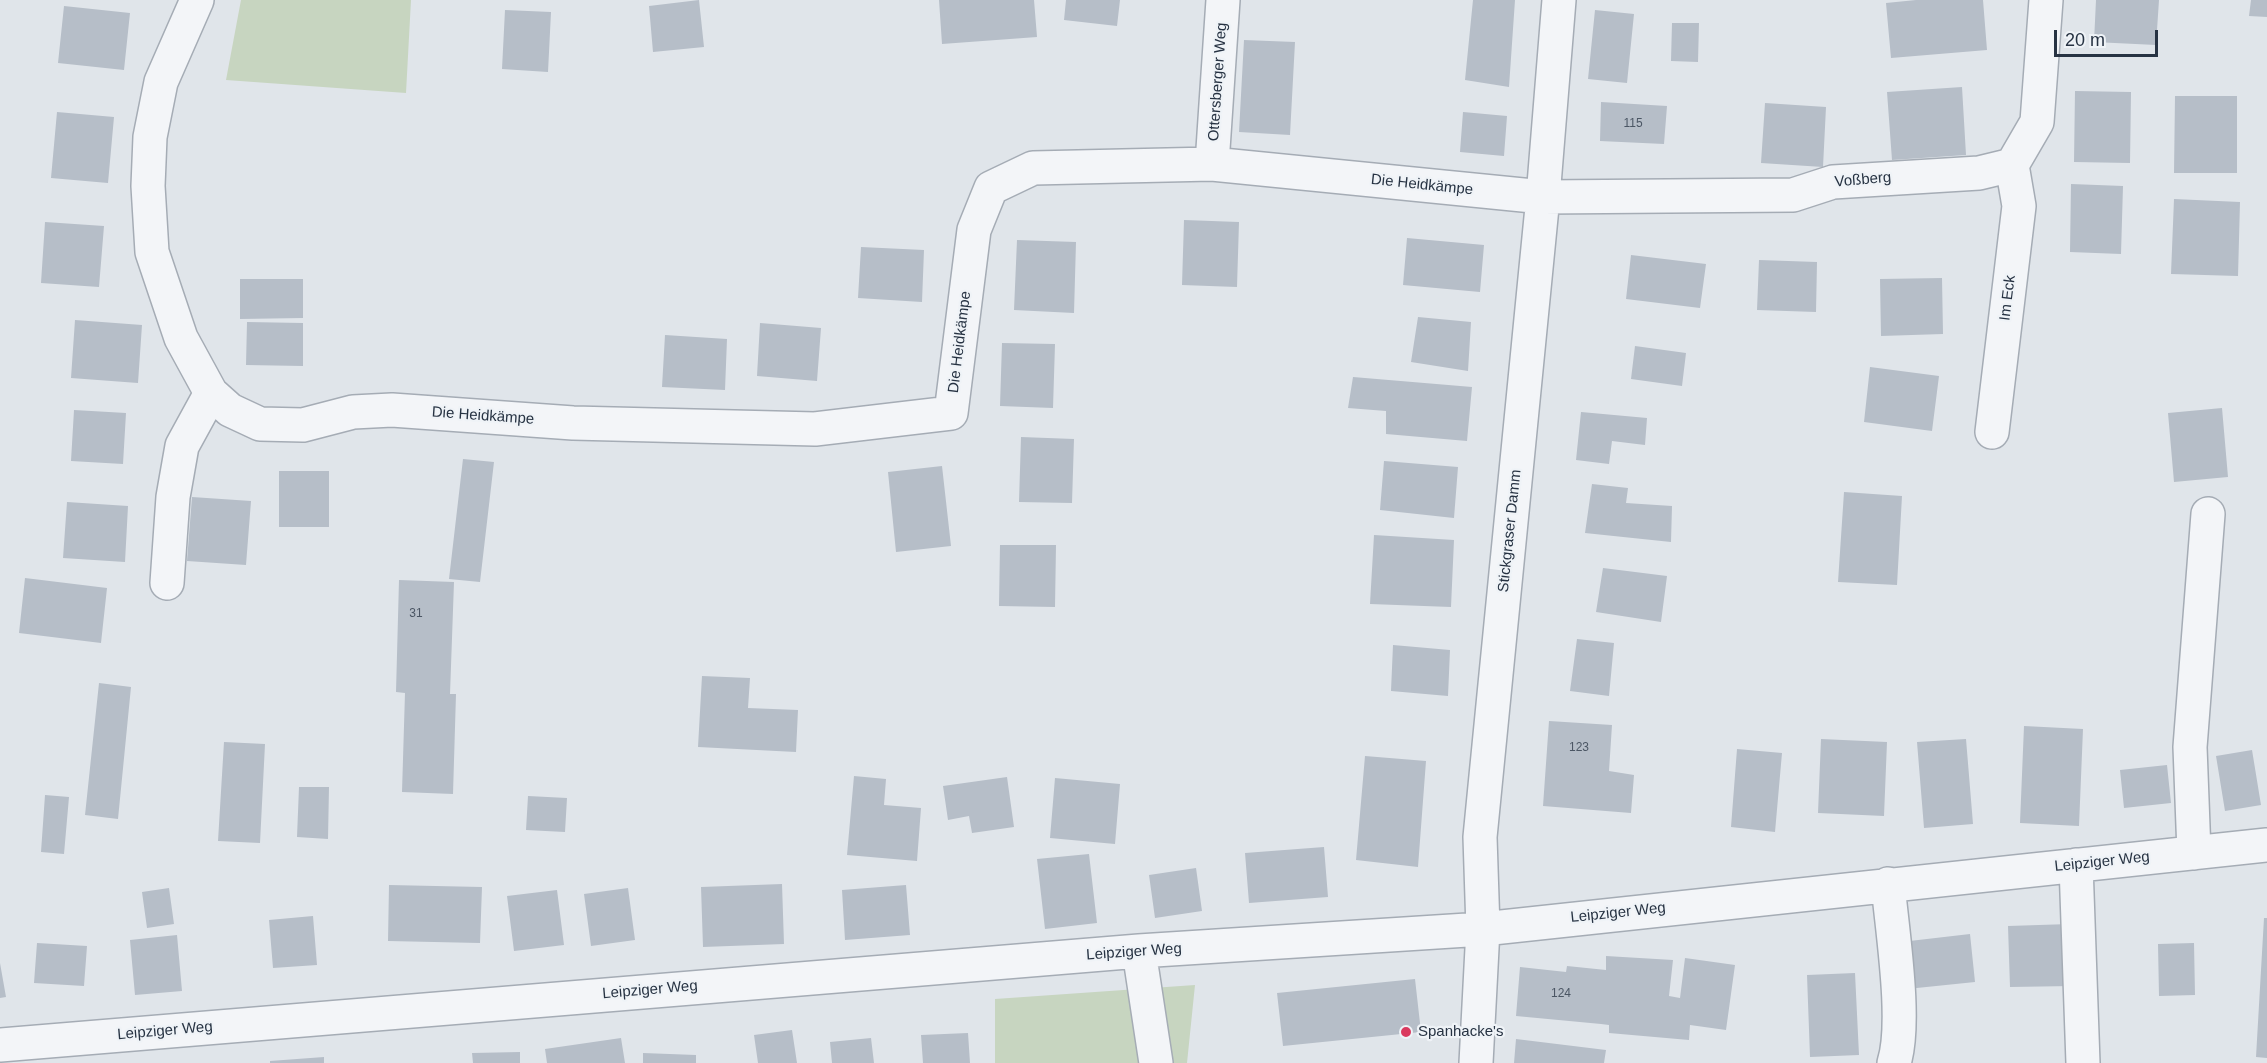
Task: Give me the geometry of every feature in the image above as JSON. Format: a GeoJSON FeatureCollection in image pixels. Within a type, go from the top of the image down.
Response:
{"type":"FeatureCollection","features":[{"type":"Feature","properties":{"kind":"street","name":"Die Heidkämpe"},"geometry":{"type":"LineString","coordinates":[[197,0],[161,82],[150,137],[148,186],[152,252],[181,338],[211,393],[230,410],[260,424],[303,425],[353,412],[392,410],[573,423],[814,429],[951,413],[974,230],[991,189],[1033,168],[1212,164],[1543,197]]}},
{"type":"Feature","properties":{"kind":"street","name":"Ottersberger Weg"},"geometry":{"type":"LineString","coordinates":[[1212,164],[1223,0]]}},
{"type":"Feature","properties":{"kind":"street","name":"Stickgraser Damm"},"geometry":{"type":"LineString","coordinates":[[1476,1063],[1483,929],[1481,826],[1543,197],[1559,0]]}},
{"type":"Feature","properties":{"kind":"street"},"geometry":{"type":"LineString","coordinates":[[2012,165],[2037,122],[2046,0]]}},
{"type":"Feature","properties":{"kind":"street","name":"Voßberg"},"geometry":{"type":"LineString","coordinates":[[1543,197],[1793,195],[1833,182],[1979,174],[2012,165]]}},
{"type":"Feature","properties":{"kind":"street","name":"Im Eck"},"geometry":{"type":"LineString","coordinates":[[1992,432],[2019,206],[2012,165]]}},
{"type":"Feature","properties":{"kind":"street"},"geometry":{"type":"LineString","coordinates":[[167,583],[173,497],[182,446],[211,393]]}},
{"type":"Feature","properties":{"kind":"street"},"geometry":{"type":"LineString","coordinates":[[2194,852],[2191,737],[2208,514]]}},
{"type":"Feature","properties":{"kind":"street","name":"Leipziger Weg"},"geometry":{"type":"LineString","coordinates":[[0,1045],[70,1051],[1139,951],[1483,929],[2267,845]]}},
{"type":"Feature","properties":{"kind":"street"},"geometry":{"type":"LineString","coordinates":[[2076,865],[2083,1063]]}},
{"type":"Feature","properties":{"kind":"street"},"geometry":{"type":"LineString","coordinates":[[1888,884],[1898,1006],[1898,1052],[1894,1063]]}},
{"type":"Feature","properties":{"kind":"street"},"geometry":{"type":"LineString","coordinates":[[1139,951],[1156,1063]]}},
{"type":"Feature","properties":{"kind":"green space"},"geometry":{"type":"Polygon","coordinates":[[[241,0],[411,0],[406,93],[226,80],[241,0]]]}},
{"type":"Feature","properties":{"kind":"green space"},"geometry":{"type":"Polygon","coordinates":[[[1195,985],[1187,1063],[995,1063],[995,999],[1195,985]]]}},
{"type":"Feature","properties":{"kind":"building"},"geometry":{"type":"Polygon","coordinates":[[[699,0],[704,47],[653,52],[649,6],[699,0]]]}},
{"type":"Feature","properties":{"kind":"building"},"geometry":{"type":"Polygon","coordinates":[[[939,0],[1034,0],[1037,37],[942,44],[939,0]]]}},
{"type":"Feature","properties":{"kind":"building"},"geometry":{"type":"Polygon","coordinates":[[[1066,0],[1120,0],[1117,26],[1064,20],[1066,0]]]}},
{"type":"Feature","properties":{"kind":"building"},"geometry":{"type":"Polygon","coordinates":[[[1473,0],[1515,0],[1509,87],[1465,80],[1473,0]]]}},
{"type":"Feature","properties":{"kind":"building"},"geometry":{"type":"Polygon","coordinates":[[[1916,0],[1983,0],[1987,50],[1891,58],[1886,3],[1916,0]]]}},
{"type":"Feature","properties":{"kind":"building"},"geometry":{"type":"Polygon","coordinates":[[[2096,0],[2159,0],[2156,45],[2094,42],[2096,0]]]}},
{"type":"Feature","properties":{"kind":"building"},"geometry":{"type":"Polygon","coordinates":[[[2251,0],[2267,0],[2267,17],[2249,16],[2251,0]]]}},
{"type":"Feature","properties":{"kind":"building"},"geometry":{"type":"Polygon","coordinates":[[[64,6],[130,13],[124,70],[58,63],[64,6]]]}},
{"type":"Feature","properties":{"kind":"building"},"geometry":{"type":"Polygon","coordinates":[[[505,10],[551,12],[548,72],[502,69],[505,10]]]}},
{"type":"Feature","properties":{"kind":"building"},"geometry":{"type":"Polygon","coordinates":[[[1595,10],[1634,14],[1627,83],[1588,79],[1595,10]]]}},
{"type":"Feature","properties":{"kind":"building"},"geometry":{"type":"Polygon","coordinates":[[[1672,23],[1699,23],[1698,62],[1671,61],[1672,23]]]}},
{"type":"Feature","properties":{"kind":"building"},"geometry":{"type":"Polygon","coordinates":[[[1244,40],[1295,42],[1290,135],[1239,132],[1244,40]]]}},
{"type":"Feature","properties":{"kind":"building"},"geometry":{"type":"Polygon","coordinates":[[[1962,87],[1966,155],[1892,160],[1887,92],[1962,87]]]}},
{"type":"Feature","properties":{"kind":"building"},"geometry":{"type":"Polygon","coordinates":[[[2075,91],[2131,92],[2130,163],[2074,162],[2075,91]]]}},
{"type":"Feature","properties":{"kind":"building"},"geometry":{"type":"Polygon","coordinates":[[[2175,96],[2237,96],[2237,173],[2174,173],[2175,96]]]}},
{"type":"Feature","properties":{"kind":"building"},"geometry":{"type":"Polygon","coordinates":[[[1601,102],[1667,106],[1664,144],[1600,141],[1601,102]]]}},
{"type":"Feature","properties":{"kind":"building"},"geometry":{"type":"Polygon","coordinates":[[[1765,103],[1826,107],[1823,167],[1761,163],[1765,103]]]}},
{"type":"Feature","properties":{"kind":"building"},"geometry":{"type":"Polygon","coordinates":[[[57,112],[114,117],[108,183],[51,178],[57,112]]]}},
{"type":"Feature","properties":{"kind":"building"},"geometry":{"type":"Polygon","coordinates":[[[1463,112],[1507,116],[1504,156],[1460,152],[1463,112]]]}},
{"type":"Feature","properties":{"kind":"building"},"geometry":{"type":"Polygon","coordinates":[[[2071,184],[2123,186],[2121,254],[2070,252],[2071,184]]]}},
{"type":"Feature","properties":{"kind":"building"},"geometry":{"type":"Polygon","coordinates":[[[2174,199],[2240,202],[2238,276],[2171,274],[2174,199]]]}},
{"type":"Feature","properties":{"kind":"building"},"geometry":{"type":"Polygon","coordinates":[[[1184,220],[1239,222],[1237,287],[1182,285],[1184,220]]]}},
{"type":"Feature","properties":{"kind":"building"},"geometry":{"type":"Polygon","coordinates":[[[45,222],[104,226],[99,287],[41,283],[45,222]]]}},
{"type":"Feature","properties":{"kind":"building"},"geometry":{"type":"Polygon","coordinates":[[[1407,238],[1484,245],[1480,292],[1403,285],[1407,238]]]}},
{"type":"Feature","properties":{"kind":"building"},"geometry":{"type":"Polygon","coordinates":[[[1017,240],[1076,242],[1074,313],[1014,310],[1017,240]]]}},
{"type":"Feature","properties":{"kind":"building"},"geometry":{"type":"Polygon","coordinates":[[[861,247],[924,250],[922,302],[858,298],[861,247]]]}},
{"type":"Feature","properties":{"kind":"building"},"geometry":{"type":"Polygon","coordinates":[[[1631,255],[1706,264],[1700,308],[1626,299],[1631,255]]]}},
{"type":"Feature","properties":{"kind":"building"},"geometry":{"type":"Polygon","coordinates":[[[1759,260],[1817,262],[1816,312],[1757,310],[1759,260]]]}},
{"type":"Feature","properties":{"kind":"building"},"geometry":{"type":"Polygon","coordinates":[[[1942,278],[1943,334],[1881,336],[1880,279],[1942,278]]]}},
{"type":"Feature","properties":{"kind":"building"},"geometry":{"type":"Polygon","coordinates":[[[240,279],[303,279],[303,318],[240,319],[240,279]]]}},
{"type":"Feature","properties":{"kind":"building"},"geometry":{"type":"Polygon","coordinates":[[[1418,317],[1471,322],[1468,371],[1411,362],[1418,317]]]}},
{"type":"Feature","properties":{"kind":"building"},"geometry":{"type":"Polygon","coordinates":[[[75,320],[142,325],[138,383],[71,378],[75,320]]]}},
{"type":"Feature","properties":{"kind":"building"},"geometry":{"type":"Polygon","coordinates":[[[247,322],[303,323],[303,366],[246,365],[247,322]]]}},
{"type":"Feature","properties":{"kind":"building"},"geometry":{"type":"Polygon","coordinates":[[[760,323],[821,328],[817,381],[757,376],[760,323]]]}},
{"type":"Feature","properties":{"kind":"building"},"geometry":{"type":"Polygon","coordinates":[[[665,335],[727,339],[725,390],[662,387],[665,335]]]}},
{"type":"Feature","properties":{"kind":"building"},"geometry":{"type":"Polygon","coordinates":[[[1002,343],[1055,344],[1053,408],[1000,406],[1002,343]]]}},
{"type":"Feature","properties":{"kind":"building"},"geometry":{"type":"Polygon","coordinates":[[[1635,346],[1686,353],[1682,386],[1631,379],[1635,346]]]}},
{"type":"Feature","properties":{"kind":"building"},"geometry":{"type":"Polygon","coordinates":[[[1870,367],[1939,376],[1932,431],[1864,422],[1870,367]]]}},
{"type":"Feature","properties":{"kind":"building"},"geometry":{"type":"Polygon","coordinates":[[[1353,377],[1472,387],[1467,441],[1386,434],[1386,411],[1348,408],[1353,377]]]}},
{"type":"Feature","properties":{"kind":"building"},"geometry":{"type":"Polygon","coordinates":[[[2222,408],[2228,477],[2174,482],[2168,413],[2222,408]]]}},
{"type":"Feature","properties":{"kind":"building"},"geometry":{"type":"Polygon","coordinates":[[[74,410],[126,413],[123,464],[71,461],[74,410]]]}},
{"type":"Feature","properties":{"kind":"building"},"geometry":{"type":"Polygon","coordinates":[[[1581,412],[1647,418],[1645,445],[1612,441],[1609,464],[1576,460],[1581,412]]]}},
{"type":"Feature","properties":{"kind":"building"},"geometry":{"type":"Polygon","coordinates":[[[1021,437],[1074,439],[1072,503],[1019,502],[1021,437]]]}},
{"type":"Feature","properties":{"kind":"building"},"geometry":{"type":"Polygon","coordinates":[[[463,459],[494,462],[480,582],[449,579],[463,459]]]}},
{"type":"Feature","properties":{"kind":"building"},"geometry":{"type":"Polygon","coordinates":[[[1384,461],[1458,467],[1454,518],[1380,510],[1384,461]]]}},
{"type":"Feature","properties":{"kind":"building"},"geometry":{"type":"Polygon","coordinates":[[[942,466],[951,546],[896,552],[888,472],[942,466]]]}},
{"type":"Feature","properties":{"kind":"building"},"geometry":{"type":"Polygon","coordinates":[[[279,471],[329,471],[329,527],[279,527],[279,471]]]}},
{"type":"Feature","properties":{"kind":"building"},"geometry":{"type":"Polygon","coordinates":[[[1592,484],[1628,488],[1626,503],[1672,506],[1671,542],[1585,533],[1592,484]]]}},
{"type":"Feature","properties":{"kind":"building"},"geometry":{"type":"Polygon","coordinates":[[[1844,492],[1902,496],[1897,585],[1838,582],[1844,492]]]}},
{"type":"Feature","properties":{"kind":"building"},"geometry":{"type":"Polygon","coordinates":[[[192,497],[251,501],[246,565],[187,561],[192,497]]]}},
{"type":"Feature","properties":{"kind":"building"},"geometry":{"type":"Polygon","coordinates":[[[67,502],[128,506],[125,562],[63,558],[67,502]]]}},
{"type":"Feature","properties":{"kind":"building"},"geometry":{"type":"Polygon","coordinates":[[[1374,535],[1454,540],[1451,607],[1370,604],[1374,535]]]}},
{"type":"Feature","properties":{"kind":"building"},"geometry":{"type":"Polygon","coordinates":[[[1000,545],[1056,545],[1055,607],[999,606],[1000,545]]]}},
{"type":"Feature","properties":{"kind":"building"},"geometry":{"type":"Polygon","coordinates":[[[1603,568],[1667,576],[1661,622],[1596,612],[1603,568]]]}},
{"type":"Feature","properties":{"kind":"building"},"geometry":{"type":"Polygon","coordinates":[[[25,578],[107,588],[101,643],[19,633],[25,578]]]}},
{"type":"Feature","properties":{"kind":"building"},"geometry":{"type":"Polygon","coordinates":[[[399,580],[454,582],[450,694],[456,694],[453,794],[402,792],[405,693],[396,692],[399,580]]]}},
{"type":"Feature","properties":{"kind":"building"},"geometry":{"type":"Polygon","coordinates":[[[1577,639],[1614,643],[1609,696],[1570,691],[1577,639]]]}},
{"type":"Feature","properties":{"kind":"building"},"geometry":{"type":"Polygon","coordinates":[[[1393,645],[1450,650],[1448,696],[1391,691],[1393,645]]]}},
{"type":"Feature","properties":{"kind":"building"},"geometry":{"type":"Polygon","coordinates":[[[702,676],[750,678],[748,708],[798,710],[796,752],[698,747],[702,676]]]}},
{"type":"Feature","properties":{"kind":"building"},"geometry":{"type":"Polygon","coordinates":[[[99,683],[131,687],[118,819],[85,815],[99,683]]]}},
{"type":"Feature","properties":{"kind":"building"},"geometry":{"type":"Polygon","coordinates":[[[1549,721],[1612,725],[1609,771],[1634,775],[1631,813],[1543,806],[1549,721]]]}},
{"type":"Feature","properties":{"kind":"building"},"geometry":{"type":"Polygon","coordinates":[[[2024,726],[2083,729],[2079,826],[2020,823],[2024,726]]]}},
{"type":"Feature","properties":{"kind":"building"},"geometry":{"type":"Polygon","coordinates":[[[1821,739],[1887,742],[1884,816],[1818,813],[1821,739]]]}},
{"type":"Feature","properties":{"kind":"building"},"geometry":{"type":"Polygon","coordinates":[[[1966,739],[1973,824],[1924,828],[1917,742],[1966,739]]]}},
{"type":"Feature","properties":{"kind":"building"},"geometry":{"type":"Polygon","coordinates":[[[224,742],[265,744],[260,843],[218,841],[224,742]]]}},
{"type":"Feature","properties":{"kind":"building"},"geometry":{"type":"Polygon","coordinates":[[[1737,749],[1782,753],[1775,832],[1731,827],[1737,749]]]}},
{"type":"Feature","properties":{"kind":"building"},"geometry":{"type":"Polygon","coordinates":[[[2252,750],[2261,805],[2225,811],[2216,756],[2252,750]]]}},
{"type":"Feature","properties":{"kind":"building"},"geometry":{"type":"Polygon","coordinates":[[[1365,756],[1426,761],[1418,867],[1356,860],[1365,756]]]}},
{"type":"Feature","properties":{"kind":"building"},"geometry":{"type":"Polygon","coordinates":[[[2167,765],[2171,803],[2124,808],[2120,770],[2167,765]]]}},
{"type":"Feature","properties":{"kind":"building"},"geometry":{"type":"Polygon","coordinates":[[[854,776],[886,779],[884,805],[921,808],[917,861],[847,855],[854,776]]]}},
{"type":"Feature","properties":{"kind":"building"},"geometry":{"type":"Polygon","coordinates":[[[1007,777],[1014,827],[972,833],[969,816],[948,820],[943,786],[1007,777]]]}},
{"type":"Feature","properties":{"kind":"building"},"geometry":{"type":"Polygon","coordinates":[[[1055,778],[1120,784],[1115,844],[1050,838],[1055,778]]]}},
{"type":"Feature","properties":{"kind":"building"},"geometry":{"type":"Polygon","coordinates":[[[299,787],[329,787],[328,839],[297,837],[299,787]]]}},
{"type":"Feature","properties":{"kind":"building"},"geometry":{"type":"Polygon","coordinates":[[[45,795],[69,797],[64,854],[41,852],[45,795]]]}},
{"type":"Feature","properties":{"kind":"building"},"geometry":{"type":"Polygon","coordinates":[[[528,796],[567,798],[565,832],[526,830],[528,796]]]}},
{"type":"Feature","properties":{"kind":"building"},"geometry":{"type":"Polygon","coordinates":[[[1324,847],[1328,897],[1249,903],[1245,853],[1324,847]]]}},
{"type":"Feature","properties":{"kind":"building"},"geometry":{"type":"Polygon","coordinates":[[[1089,854],[1097,923],[1045,929],[1037,859],[1089,854]]]}},
{"type":"Feature","properties":{"kind":"building"},"geometry":{"type":"Polygon","coordinates":[[[1196,868],[1202,911],[1155,918],[1149,875],[1196,868]]]}},
{"type":"Feature","properties":{"kind":"building"},"geometry":{"type":"Polygon","coordinates":[[[782,884],[784,944],[703,947],[701,887],[782,884]]]}},
{"type":"Feature","properties":{"kind":"building"},"geometry":{"type":"Polygon","coordinates":[[[389,885],[482,887],[480,943],[388,941],[389,885]]]}},
{"type":"Feature","properties":{"kind":"building"},"geometry":{"type":"Polygon","coordinates":[[[906,885],[910,935],[845,940],[842,890],[906,885]]]}},
{"type":"Feature","properties":{"kind":"building"},"geometry":{"type":"Polygon","coordinates":[[[169,888],[174,924],[147,928],[142,892],[169,888]]]}},
{"type":"Feature","properties":{"kind":"building"},"geometry":{"type":"Polygon","coordinates":[[[628,888],[635,940],[591,946],[584,894],[628,888]]]}},
{"type":"Feature","properties":{"kind":"building"},"geometry":{"type":"Polygon","coordinates":[[[557,890],[564,945],[514,951],[507,896],[557,890]]]}},
{"type":"Feature","properties":{"kind":"building"},"geometry":{"type":"Polygon","coordinates":[[[313,916],[317,965],[273,968],[269,920],[313,916]]]}},
{"type":"Feature","properties":{"kind":"building"},"geometry":{"type":"Polygon","coordinates":[[[2264,918],[2267,918],[2267,1058],[2256,1057],[2264,918]]]}},
{"type":"Feature","properties":{"kind":"building"},"geometry":{"type":"Polygon","coordinates":[[[2070,924],[2072,986],[2010,987],[2008,926],[2070,924]]]}},
{"type":"Feature","properties":{"kind":"building"},"geometry":{"type":"Polygon","coordinates":[[[1970,934],[1975,982],[1907,989],[1901,942],[1970,934]]]}},
{"type":"Feature","properties":{"kind":"building"},"geometry":{"type":"Polygon","coordinates":[[[177,935],[182,991],[135,995],[130,940],[177,935]]]}},
{"type":"Feature","properties":{"kind":"building"},"geometry":{"type":"Polygon","coordinates":[[[37,943],[87,946],[84,986],[34,983],[37,943]]]}},
{"type":"Feature","properties":{"kind":"building"},"geometry":{"type":"Polygon","coordinates":[[[2194,943],[2195,995],[2159,996],[2158,944],[2194,943]]]}},
{"type":"Feature","properties":{"kind":"building"},"geometry":{"type":"Polygon","coordinates":[[[1606,956],[1673,960],[1669,996],[1680,998],[1685,958],[1735,965],[1726,1030],[1690,1025],[1689,1040],[1609,1033],[1609,1025],[1516,1016],[1520,967],[1566,972],[1567,966],[1606,970],[1606,956]]]}},
{"type":"Feature","properties":{"kind":"building"},"geometry":{"type":"Polygon","coordinates":[[[0,963],[6,997],[0,998],[0,963]]]}},
{"type":"Feature","properties":{"kind":"building"},"geometry":{"type":"Polygon","coordinates":[[[1855,973],[1859,1055],[1810,1057],[1807,975],[1855,973]]]}},
{"type":"Feature","properties":{"kind":"building"},"geometry":{"type":"Polygon","coordinates":[[[1415,979],[1421,1032],[1283,1046],[1277,993],[1415,979]]]}},
{"type":"Feature","properties":{"kind":"building"},"geometry":{"type":"Polygon","coordinates":[[[792,1030],[797,1063],[758,1063],[754,1035],[792,1030]]]}},
{"type":"Feature","properties":{"kind":"building"},"geometry":{"type":"Polygon","coordinates":[[[968,1033],[970,1063],[923,1063],[921,1035],[968,1033]]]}},
{"type":"Feature","properties":{"kind":"building"},"geometry":{"type":"Polygon","coordinates":[[[621,1038],[625,1063],[547,1063],[545,1049],[621,1038]]]}},
{"type":"Feature","properties":{"kind":"building"},"geometry":{"type":"Polygon","coordinates":[[[871,1038],[874,1063],[832,1063],[830,1042],[871,1038]]]}},
{"type":"Feature","properties":{"kind":"building"},"geometry":{"type":"Polygon","coordinates":[[[1516,1039],[1606,1050],[1604,1063],[1514,1063],[1516,1039]]]}},
{"type":"Feature","properties":{"kind":"building"},"geometry":{"type":"Polygon","coordinates":[[[520,1052],[520,1063],[473,1063],[472,1053],[520,1052]]]}},
{"type":"Feature","properties":{"kind":"building"},"geometry":{"type":"Polygon","coordinates":[[[643,1053],[696,1055],[696,1063],[643,1063],[643,1053]]]}},
{"type":"Feature","properties":{"kind":"building"},"geometry":{"type":"Polygon","coordinates":[[[324,1057],[324,1063],[270,1063],[270,1061],[324,1057]]]}},
{"type":"Feature","properties":{"kind":"place","name":"Spanhacke's"},"geometry":{"type":"Point","coordinates":[1406,1032]}}]}
